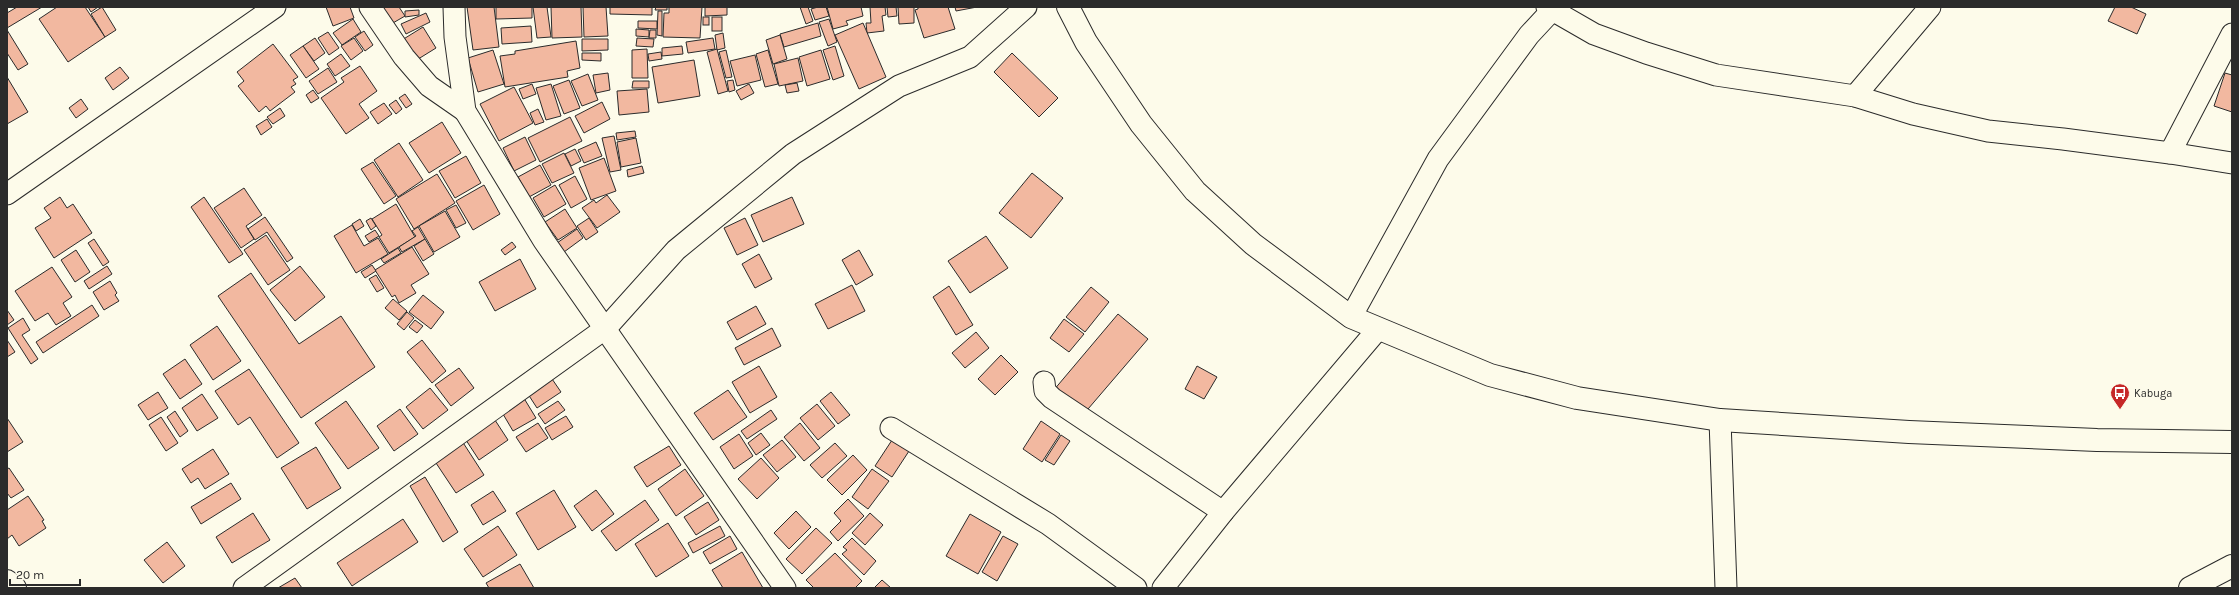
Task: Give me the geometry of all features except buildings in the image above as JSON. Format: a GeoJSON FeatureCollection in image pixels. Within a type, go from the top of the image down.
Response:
{"type":"FeatureCollection","features":[{"type":"Feature","properties":{"kind":"main road"},"geometry":{"type":"LineString","coordinates":[[1068,7],[1086,42],[1141,124],[1194,191],[1253,244],[1351,317],[1490,375],[1577,398],[1720,420],[1917,433],[2097,440],[2232,442]]}},
{"type":"Feature","properties":{"kind":"main road"},"geometry":{"type":"LineString","coordinates":[[2190,588],[2232,566]]}},
{"type":"Feature","properties":{"kind":"main road"},"geometry":{"type":"LineString","coordinates":[[7,581],[15,588]]}},
{"type":"Feature","properties":{"kind":"street"},"geometry":{"type":"LineString","coordinates":[[7,194],[275,7]]}},
{"type":"Feature","properties":{"kind":"street"},"geometry":{"type":"LineString","coordinates":[[370,7],[404,57],[429,86],[465,111]]}},
{"type":"Feature","properties":{"kind":"street"},"geometry":{"type":"LineString","coordinates":[[454,7],[458,65],[465,111],[544,241],[786,588]]}},
{"type":"Feature","properties":{"kind":"street"},"geometry":{"type":"LineString","coordinates":[[244,588],[606,328],[676,250],[793,154],[899,86],[970,57],[1026,7]]}},
{"type":"Feature","properties":{"kind":"street"},"geometry":{"type":"LineString","coordinates":[[1854,96],[1930,7]]}},
{"type":"Feature","properties":{"kind":"street"},"geometry":{"type":"LineString","coordinates":[[1351,317],[1438,159],[1529,35],[1551,8],[1594,34],[1646,53],[1716,74],[1854,96],[1913,114],[1988,131],[2170,153],[2232,163]]}},
{"type":"Feature","properties":{"kind":"street"},"geometry":{"type":"LineString","coordinates":[[2170,153],[2232,34]]}},
{"type":"Feature","properties":{"kind":"street"},"geometry":{"type":"LineString","coordinates":[[1163,588],[1223,512],[1378,329]]}},
{"type":"Feature","properties":{"kind":"street"},"geometry":{"type":"LineString","coordinates":[[1044,382],[1045,392],[1052,398],[1223,512]]}},
{"type":"Feature","properties":{"kind":"street"},"geometry":{"type":"LineString","coordinates":[[1720,420],[1726,588]]}},
{"type":"Feature","properties":{"kind":"street"},"geometry":{"type":"LineString","coordinates":[[891,428],[1048,524],[1136,588]]}},
{"type":"Feature","properties":{"kind":"place","name":"Kabuga"},"geometry":{"type":"Point","coordinates":[2120,410]}}]}
